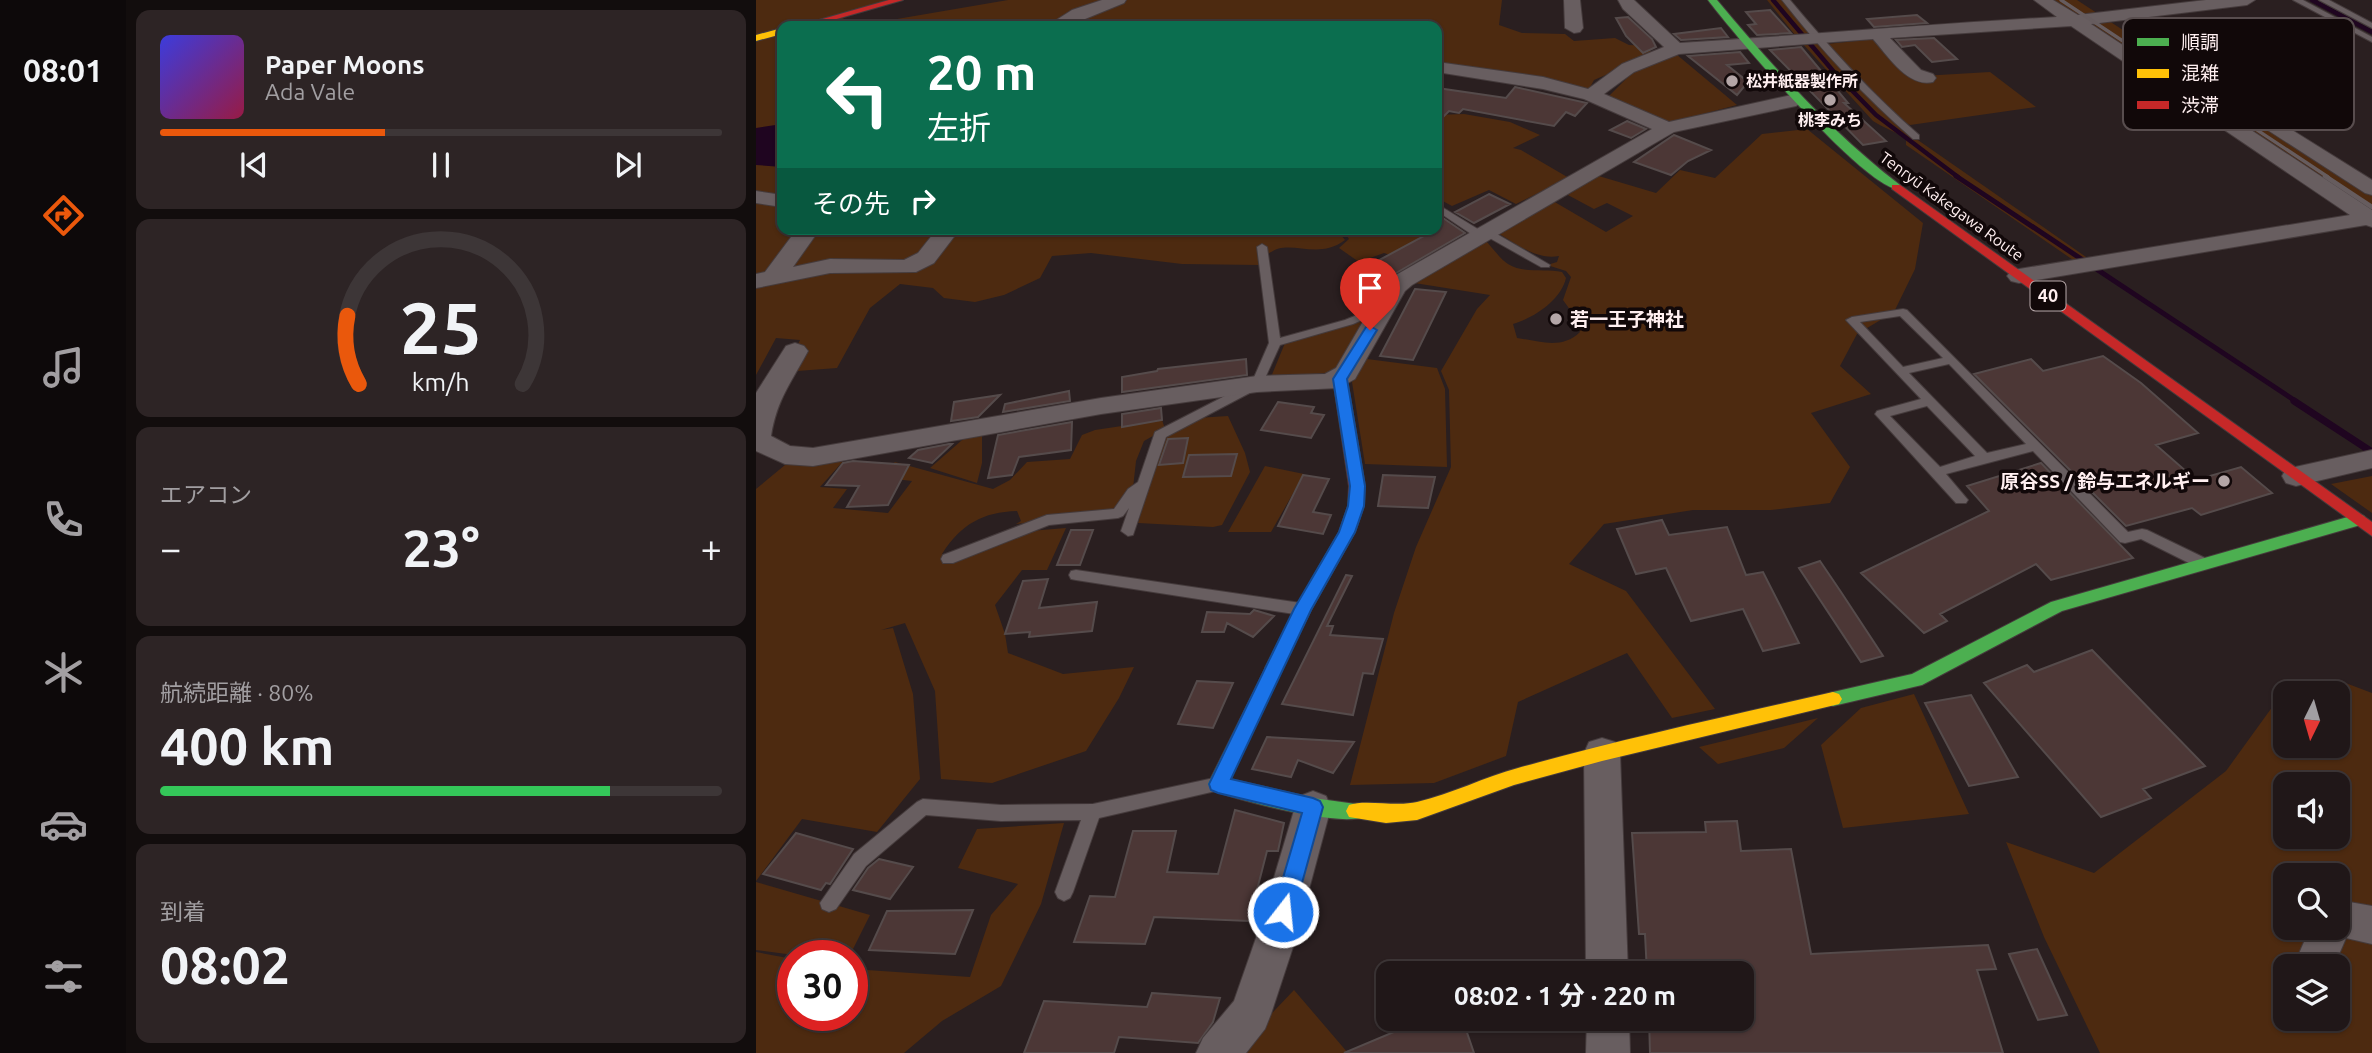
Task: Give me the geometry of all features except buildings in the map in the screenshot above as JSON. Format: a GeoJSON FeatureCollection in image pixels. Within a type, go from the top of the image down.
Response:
{"type":"FeatureCollection","features":[{"type":"Feature","properties":{"kind":"street"},"geometry":{"type":"LineString","coordinates":[[821,21],[899,0]]}},
{"type":"Feature","properties":{"kind":"street"},"geometry":{"type":"LineString","coordinates":[[1065,21],[1118,0]]}},
{"type":"Feature","properties":{"kind":"street"},"geometry":{"type":"LineString","coordinates":[[1572,0],[1574,29]]}},
{"type":"Feature","properties":{"kind":"street"},"geometry":{"type":"LineString","coordinates":[[1626,0],[1676,49]]}},
{"type":"Feature","properties":{"kind":"street","name":"Tenryū Kakegawa Route"},"geometry":{"type":"LineString","coordinates":[[1712,0],[1796,100],[1831,136],[1872,170],[2372,530]]}},
{"type":"Feature","properties":{"kind":"street"},"geometry":{"type":"LineString","coordinates":[[2042,0],[2123,52]]}},
{"type":"Feature","properties":{"kind":"street"},"geometry":{"type":"LineString","coordinates":[[2080,0],[2123,29]]}},
{"type":"Feature","properties":{"kind":"street"},"geometry":{"type":"LineString","coordinates":[[1591,95],[1628,68],[1676,49],[2073,21],[2247,0]]}},
{"type":"Feature","properties":{"kind":"street"},"geometry":{"type":"LineString","coordinates":[[756,38],[777,32]]}},
{"type":"Feature","properties":{"kind":"street"},"geometry":{"type":"LineString","coordinates":[[1877,34],[1915,75],[1927,78]]}},
{"type":"Feature","properties":{"kind":"street"},"geometry":{"type":"LineString","coordinates":[[1442,68],[1552,94],[1591,95],[1667,128]]}},
{"type":"Feature","properties":{"kind":"street"},"geometry":{"type":"LineString","coordinates":[[1796,100],[1667,128],[1395,287],[1340,379],[1357,486],[1356,506],[1347,532],[1303,609],[1218,784],[1313,807],[1386,814],[1417,811],[1514,777],[1602,753],[1916,680],[2057,606],[2358,520]]}},
{"type":"Feature","properties":{"kind":"street"},"geometry":{"type":"LineString","coordinates":[[2240,130],[2371,219]]}},
{"type":"Feature","properties":{"kind":"street"},"geometry":{"type":"LineString","coordinates":[[2280,130],[2372,190]]}},
{"type":"Feature","properties":{"kind":"street"},"geometry":{"type":"LineString","coordinates":[[756,198],[777,200]]}},
{"type":"Feature","properties":{"kind":"street"},"geometry":{"type":"LineString","coordinates":[[2019,276],[2371,219]]}},
{"type":"Feature","properties":{"kind":"street"},"geometry":{"type":"LineString","coordinates":[[765,279],[804,235]]}},
{"type":"Feature","properties":{"kind":"street"},"geometry":{"type":"LineString","coordinates":[[765,279],[830,266],[908,267],[926,258],[944,235]]}},
{"type":"Feature","properties":{"kind":"street"},"geometry":{"type":"LineString","coordinates":[[794,351],[770,391],[762,411],[757,440],[785,455],[813,457],[1074,410],[1258,384],[1330,382],[1340,379]]}},
{"type":"Feature","properties":{"kind":"street"},"geometry":{"type":"LineString","coordinates":[[2296,476],[2372,459]]}},
{"type":"Feature","properties":{"kind":"street"},"geometry":{"type":"LineString","coordinates":[[1602,753],[1607,961]]}},
{"type":"Feature","properties":{"kind":"street"},"geometry":{"type":"LineString","coordinates":[[1219,1053],[1250,1014],[1276,938],[1313,807]]}},
{"type":"Feature","properties":{"kind":"street"},"geometry":{"type":"LineString","coordinates":[[2350,919],[2372,925]]}},
{"type":"Feature","properties":{"kind":"street"},"geometry":{"type":"LineString","coordinates":[[1608,1031],[1608,1053]]}},
{"type":"Feature","properties":{"kind":"lane"},"geometry":{"type":"LineString","coordinates":[[1786,0],[1811,40],[1916,137]]}},
{"type":"Feature","properties":{"kind":"lane"},"geometry":{"type":"LineString","coordinates":[[2297,0],[2331,18]]}},
{"type":"Feature","properties":{"kind":"lane"},"geometry":{"type":"LineString","coordinates":[[2323,0],[2372,26]]}},
{"type":"Feature","properties":{"kind":"lane"},"geometry":{"type":"LineString","coordinates":[[2354,30],[2372,40]]}},
{"type":"Feature","properties":{"kind":"lane"},"geometry":{"type":"LineString","coordinates":[[1442,210],[1545,265]]}},
{"type":"Feature","properties":{"kind":"lane"},"geometry":{"type":"LineString","coordinates":[[1128,531],[1160,435],[1258,384],[1275,343],[1262,247]]}},
{"type":"Feature","properties":{"kind":"lane"},"geometry":{"type":"LineString","coordinates":[[1275,343],[1349,322],[1383,308]]}},
{"type":"Feature","properties":{"kind":"lane"},"geometry":{"type":"LineString","coordinates":[[1984,458],[1852,320],[1903,312],[2125,537],[2142,534],[2203,564]]}},
{"type":"Feature","properties":{"kind":"lane"},"geometry":{"type":"LineString","coordinates":[[1900,370],[1951,360]]}},
{"type":"Feature","properties":{"kind":"lane"},"geometry":{"type":"LineString","coordinates":[[1929,401],[1881,414],[1961,500]]}},
{"type":"Feature","properties":{"kind":"lane"},"geometry":{"type":"LineString","coordinates":[[1937,472],[2036,446]]}},
{"type":"Feature","properties":{"kind":"lane"},"geometry":{"type":"LineString","coordinates":[[948,559],[1047,520],[1118,513],[1133,492],[1144,484]]}},
{"type":"Feature","properties":{"kind":"lane"},"geometry":{"type":"LineString","coordinates":[[1076,575],[1303,609]]}},
{"type":"Feature","properties":{"kind":"lane"},"geometry":{"type":"LineString","coordinates":[[829,903],[860,860],[923,807],[1002,814],[1093,812],[1218,784]]}},
{"type":"Feature","properties":{"kind":"lane"},"geometry":{"type":"LineString","coordinates":[[1064,892],[1093,812]]}},
{"type":"Feature","properties":{"kind":"shaded area"},"geometry":{"type":"Polygon","coordinates":[[[756,0],[890,0],[843,18],[846,21],[777,21],[777,235],[1341,235],[1345,240],[1333,247],[1321,249],[1277,249],[1268,254],[1260,265],[1182,264],[1091,253],[1052,256],[1040,278],[1004,295],[975,302],[944,298],[933,288],[900,284],[870,308],[837,368],[784,372],[800,340],[776,338],[756,375],[756,0]]]}},
{"type":"Feature","properties":{"kind":"shaded area"},"geometry":{"type":"Polygon","coordinates":[[[1008,0],[1502,0],[1499,25],[1522,33],[1565,34],[1574,41],[1615,38],[1629,45],[1648,46],[1652,55],[1594,80],[1587,93],[1442,64],[1442,21],[885,21],[1008,0]]]}},
{"type":"Feature","properties":{"kind":"shaded area"},"geometry":{"type":"Polygon","coordinates":[[[1767,0],[1783,0],[1816,39],[1799,40],[1767,0]]]}},
{"type":"Feature","properties":{"kind":"shaded area"},"geometry":{"type":"Polygon","coordinates":[[[2044,0],[2077,0],[2123,30],[2123,53],[2044,0]]]}},
{"type":"Feature","properties":{"kind":"shaded area"},"geometry":{"type":"Polygon","coordinates":[[[1876,39],[1922,76],[1990,72],[2036,107],[1910,125],[1902,121],[1827,44],[1876,39]]]}},
{"type":"Feature","properties":{"kind":"shaded area"},"geometry":{"type":"Polygon","coordinates":[[[1818,42],[1902,129],[2089,259],[2076,262],[1906,145],[1906,139],[1873,121],[1802,43],[1818,42]]]}},
{"type":"Feature","properties":{"kind":"shaded area"},"geometry":{"type":"Polygon","coordinates":[[[1676,54],[1737,105],[1668,123],[1607,98],[1636,69],[1676,54]]]}},
{"type":"Feature","properties":{"kind":"shaded area"},"geometry":{"type":"Polygon","coordinates":[[[1464,114],[1510,122],[1540,135],[1513,148],[1569,178],[1516,204],[1489,190],[1452,206],[1442,201],[1442,115],[1464,114]]]}},
{"type":"Feature","properties":{"kind":"shaded area"},"geometry":{"type":"Polygon","coordinates":[[[777,125],[777,167],[756,165],[756,128],[777,125]]]}},
{"type":"Feature","properties":{"kind":"shaded area"},"geometry":{"type":"Polygon","coordinates":[[[1807,129],[1923,223],[1915,269],[1894,312],[1857,334],[1840,366],[1871,394],[1811,413],[1850,467],[1830,503],[1771,510],[1693,510],[1604,524],[1569,564],[1626,591],[1715,709],[1672,718],[1627,653],[1518,702],[1506,756],[1434,783],[1350,785],[1394,613],[1416,547],[1451,467],[1449,390],[1441,371],[1477,309],[1490,295],[1408,282],[1553,201],[1606,232],[1633,216],[1607,203],[1594,209],[1566,194],[1592,174],[1656,193],[1680,170],[1715,178],[1762,134],[1807,129]],[[1498,233],[1485,240],[1508,264],[1521,269],[1562,272],[1566,278],[1553,301],[1513,324],[1517,338],[1558,343],[1573,338],[1580,332],[1576,318],[1563,300],[1571,277],[1566,271],[1547,265],[1557,262],[1559,256],[1534,253],[1498,233]]]}},
{"type":"Feature","properties":{"kind":"shaded area"},"geometry":{"type":"Polygon","coordinates":[[[2240,130],[2276,130],[2372,193],[2372,218],[2240,130]]]}},
{"type":"Feature","properties":{"kind":"shaded area"},"geometry":{"type":"Polygon","coordinates":[[[1346,235],[1416,235],[1436,249],[1414,262],[1384,253],[1359,262],[1339,248],[1349,239],[1346,235]]]}},
{"type":"Feature","properties":{"kind":"shaded area"},"geometry":{"type":"Polygon","coordinates":[[[1375,317],[1339,372],[1271,377],[1285,343],[1375,317]]]}},
{"type":"Feature","properties":{"kind":"shaded area"},"geometry":{"type":"Polygon","coordinates":[[[1367,359],[1437,368],[1445,389],[1447,467],[1365,464],[1352,382],[1367,359]]]}},
{"type":"Feature","properties":{"kind":"shaded area"},"geometry":{"type":"Polygon","coordinates":[[[1228,416],[1245,453],[1250,472],[1222,525],[1213,527],[1138,523],[1160,448],[1160,435],[1197,418],[1228,416]]]}},
{"type":"Feature","properties":{"kind":"shaded area"},"geometry":{"type":"Polygon","coordinates":[[[1162,420],[1165,429],[1144,441],[1136,461],[1132,497],[1118,513],[1016,524],[1021,521],[1017,511],[994,514],[965,527],[942,554],[949,559],[1030,531],[1066,528],[1047,570],[1022,570],[995,605],[1008,653],[1063,674],[1134,667],[1119,698],[1086,751],[992,783],[941,779],[935,691],[905,623],[881,630],[893,628],[913,694],[920,779],[877,832],[802,819],[756,881],[756,489],[785,465],[845,459],[820,487],[847,489],[833,508],[888,513],[912,481],[879,477],[895,462],[993,489],[1010,480],[1027,462],[1070,459],[1082,435],[1095,430],[1162,420]]]}},
{"type":"Feature","properties":{"kind":"shaded area"},"geometry":{"type":"Polygon","coordinates":[[[982,433],[982,463],[977,483],[930,468],[969,434],[982,433]]]}},
{"type":"Feature","properties":{"kind":"shaded area"},"geometry":{"type":"Polygon","coordinates":[[[1265,466],[1304,474],[1271,532],[1228,532],[1265,466]]]}},
{"type":"Feature","properties":{"kind":"shaded area"},"geometry":{"type":"Polygon","coordinates":[[[2372,476],[2372,513],[2331,484],[2372,476]]]}},
{"type":"Feature","properties":{"kind":"shaded area"},"geometry":{"type":"Polygon","coordinates":[[[2350,685],[2372,693],[2372,1053],[2100,1053],[2044,937],[2006,842],[2094,873],[2226,771],[2273,706],[2273,758],[2350,758],[2350,685]]]}},
{"type":"Feature","properties":{"kind":"shaded area"},"geometry":{"type":"Polygon","coordinates":[[[1914,694],[1969,814],[1843,828],[1821,745],[1861,708],[1914,694]]]}},
{"type":"Feature","properties":{"kind":"shaded area"},"geometry":{"type":"Polygon","coordinates":[[[1818,718],[1784,748],[1718,764],[1699,747],[1818,718]]]}},
{"type":"Feature","properties":{"kind":"shaded area"},"geometry":{"type":"Polygon","coordinates":[[[1064,823],[1041,904],[1001,986],[942,1021],[904,1053],[756,1053],[756,952],[777,956],[777,1031],[868,1031],[868,970],[970,977],[991,915],[1018,884],[958,868],[977,829],[1064,823]]]}},
{"type":"Feature","properties":{"kind":"shaded area"},"geometry":{"type":"Polygon","coordinates":[[[756,882],[870,915],[858,940],[777,940],[777,953],[756,950],[756,882]]]}},
{"type":"Feature","properties":{"kind":"shaded area"},"geometry":{"type":"Polygon","coordinates":[[[1294,990],[1348,1053],[1234,1053],[1294,990]]]}},
{"type":"Feature","properties":{"kind":"waterway"},"geometry":{"type":"LineString","coordinates":[[1773,0],[1834,72],[1876,115],[1958,177]]}},
{"type":"Feature","properties":{"kind":"waterway"},"geometry":{"type":"LineString","coordinates":[[2312,0],[2346,18]]}},
{"type":"Feature","properties":{"kind":"waterway"},"geometry":{"type":"LineString","coordinates":[[2354,22],[2372,32]]}},
{"type":"Feature","properties":{"kind":"waterway"},"geometry":{"type":"LineString","coordinates":[[1956,176],[2297,402]]}},
{"type":"Feature","properties":{"kind":"waterway"},"geometry":{"type":"LineString","coordinates":[[2294,401],[2372,452]]}},
{"type":"Feature","properties":{"kind":"railway"},"geometry":{"type":"LineString","coordinates":[[2061,0],[2123,41]]}},
{"type":"Feature","properties":{"kind":"railway"},"geometry":{"type":"LineString","coordinates":[[2257,130],[2328,177]]}},
{"type":"Feature","properties":{"kind":"railway"},"geometry":{"type":"LineString","coordinates":[[2325,176],[2372,207]]}},
{"type":"Feature","properties":{"kind":"traffic: fast"},"geometry":{"type":"LineString","coordinates":[[1712,0],[1798,100],[1844,145],[1896,187]]}},
{"type":"Feature","properties":{"kind":"traffic: fast"},"geometry":{"type":"LineString","coordinates":[[1833,699],[1916,680],[2057,606],[2358,520]]}},
{"type":"Feature","properties":{"kind":"traffic: fast"},"geometry":{"type":"LineString","coordinates":[[1274,668],[1218,784],[1313,807],[1356,811]]}},
{"type":"Feature","properties":{"kind":"traffic: slow"},"geometry":{"type":"LineString","coordinates":[[756,38],[777,32]]}},
{"type":"Feature","properties":{"kind":"traffic: slow"},"geometry":{"type":"LineString","coordinates":[[1356,811],[1386,814],[1417,811],[1514,777],[1602,753],[1833,699]]}},
{"type":"Feature","properties":{"kind":"traffic: jam"},"geometry":{"type":"LineString","coordinates":[[821,21],[899,0]]}},
{"type":"Feature","properties":{"kind":"traffic: jam"},"geometry":{"type":"LineString","coordinates":[[1896,187],[2372,530]]}},
{"type":"Feature","properties":{"kind":"traffic: jam"},"geometry":{"type":"LineString","coordinates":[[1274,668],[1303,609],[1347,532],[1356,506],[1357,486],[1340,379]]}},
{"type":"Feature","properties":{"kind":"place","name":"松井紙器製作所"},"geometry":{"type":"Point","coordinates":[1732,81]}},
{"type":"Feature","properties":{"kind":"place","name":"桃李みち"},"geometry":{"type":"Point","coordinates":[1830,100]}},
{"type":"Feature","properties":{"kind":"place","name":"若一王子神社"},"geometry":{"type":"Point","coordinates":[1556,319]}},
{"type":"Feature","properties":{"kind":"place","name":"原谷SS / 鈴与エネルギー"},"geometry":{"type":"Point","coordinates":[2224,481]}},
{"type":"Feature","properties":{"kind":"route"},"geometry":{"type":"LineString","coordinates":[[1283,912],[1313,807],[1218,784],[1303,609],[1347,532],[1356,506],[1357,486],[1340,379],[1370,330]]}}]}
